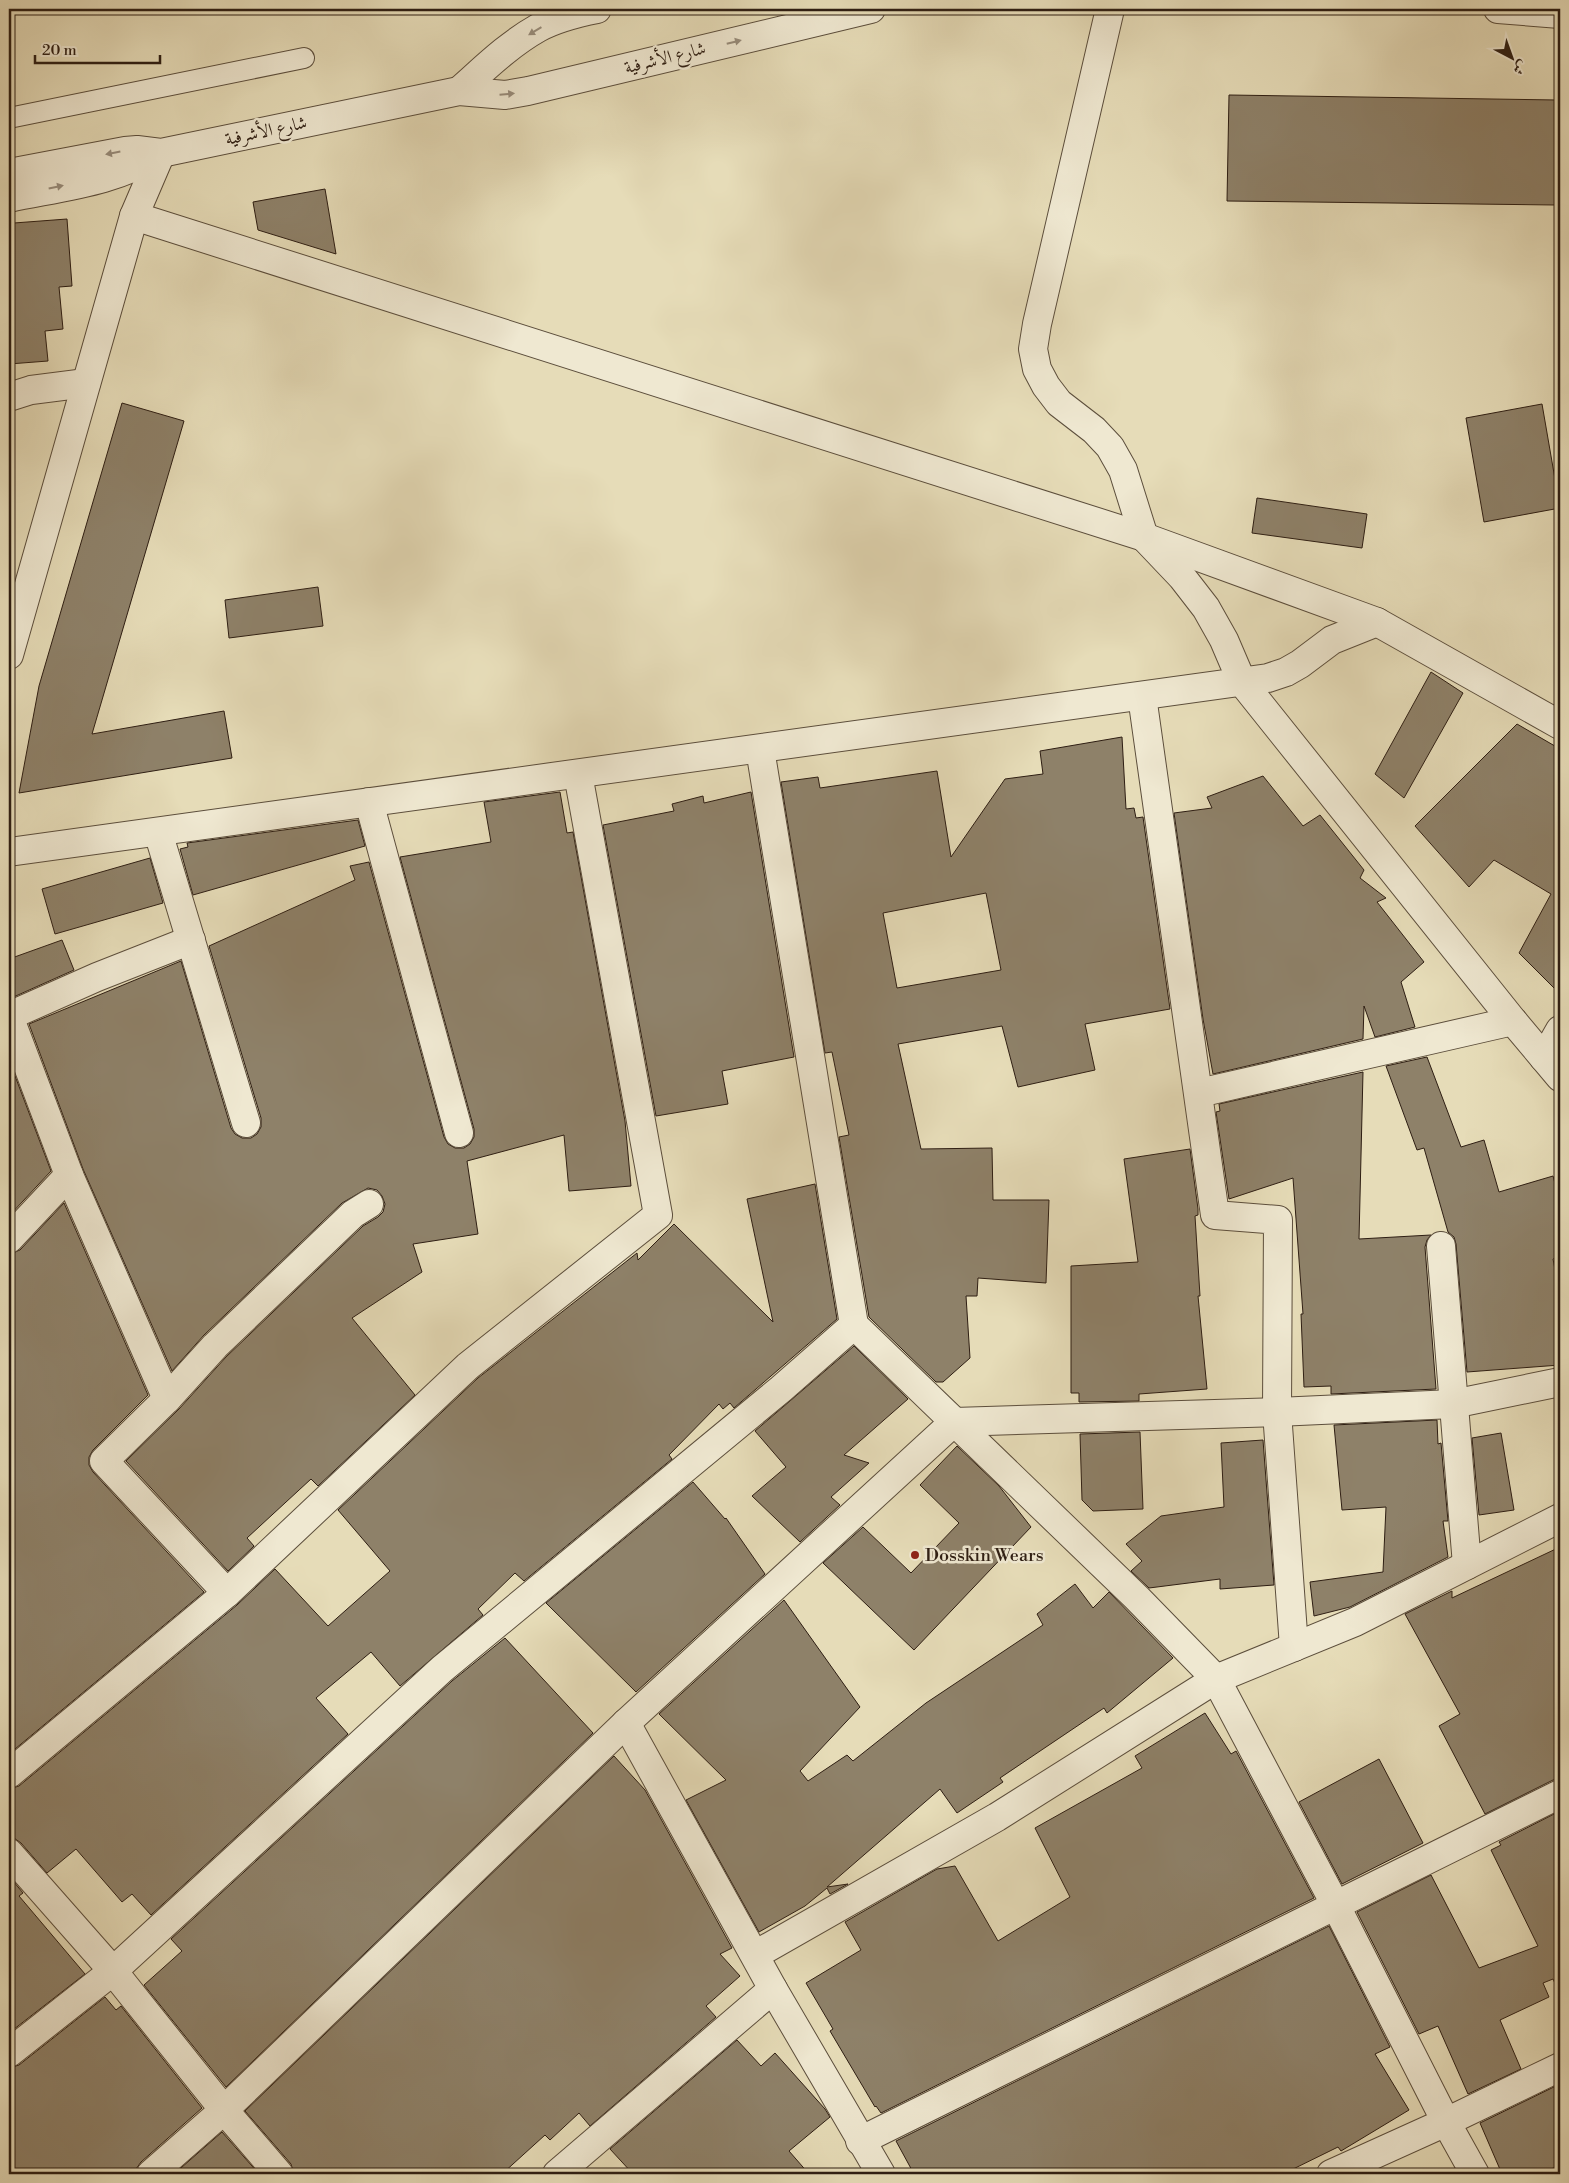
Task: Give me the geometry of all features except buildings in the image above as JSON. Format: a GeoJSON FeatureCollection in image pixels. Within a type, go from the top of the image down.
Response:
{"type":"FeatureCollection","features":[{"type":"Feature","properties":{"kind":"street"},"geometry":{"type":"LineString","coordinates":[[459,92],[502,52],[538,28],[570,15],[597,9]]}},
{"type":"Feature","properties":{"kind":"street","name":"شارع الأشرفية"},"geometry":{"type":"LineString","coordinates":[[9,173],[125,151],[137,150],[161,153],[459,92],[505,95],[528,91],[871,9]]}},
{"type":"Feature","properties":{"kind":"street"},"geometry":{"type":"LineString","coordinates":[[1110,9],[1037,324],[1033,349],[1037,368],[1046,386],[1055,397],[1075,416],[1094,430],[1110,447],[1123,470],[1144,537],[1182,577],[1206,608],[1224,640],[1242,682],[1513,1022],[1552,1067]]}},
{"type":"Feature","properties":{"kind":"street"},"geometry":{"type":"LineString","coordinates":[[1498,9],[1560,14]]}},
{"type":"Feature","properties":{"kind":"street"},"geometry":{"type":"LineString","coordinates":[[9,655],[17,594],[86,383],[134,216],[161,153]]}},
{"type":"Feature","properties":{"kind":"street","name":"شارع الأشرفية"},"geometry":{"type":"LineString","coordinates":[[9,198],[121,174],[144,164],[161,153]]}},
{"type":"Feature","properties":{"kind":"street"},"geometry":{"type":"LineString","coordinates":[[134,216],[1144,537],[1376,622],[1560,725]]}},
{"type":"Feature","properties":{"kind":"street"},"geometry":{"type":"LineString","coordinates":[[9,397],[31,390],[86,383]]}},
{"type":"Feature","properties":{"kind":"street"},"geometry":{"type":"LineString","coordinates":[[9,852],[1268,678],[1286,672],[1300,664],[1332,640],[1376,622]]}},
{"type":"Feature","properties":{"kind":"street"},"geometry":{"type":"LineString","coordinates":[[1142,696],[1215,1215],[1278,1220],[1277,1412],[1294,1647]]}},
{"type":"Feature","properties":{"kind":"street"},"geometry":{"type":"LineString","coordinates":[[760,749],[854,1325],[1137,1598],[1216,1679],[1335,1904],[1474,2174]]}},
{"type":"Feature","properties":{"kind":"street"},"geometry":{"type":"LineString","coordinates":[[9,1774],[227,1593],[468,1366],[658,1215],[578,774]]}},
{"type":"Feature","properties":{"kind":"street"},"geometry":{"type":"LineString","coordinates":[[369,802],[459,1133]]}},
{"type":"Feature","properties":{"kind":"street"},"geometry":{"type":"LineString","coordinates":[[158,832],[246,1124]]}},
{"type":"Feature","properties":{"kind":"street"},"geometry":{"type":"LineString","coordinates":[[167,1399],[69,1175],[9,1016],[97,977],[191,940]]}},
{"type":"Feature","properties":{"kind":"street"},"geometry":{"type":"LineString","coordinates":[[1199,1093],[1513,1022]]}},
{"type":"Feature","properties":{"kind":"street"},"geometry":{"type":"LineString","coordinates":[[1552,1067],[1560,1030]]}},
{"type":"Feature","properties":{"kind":"street"},"geometry":{"type":"LineString","coordinates":[[9,1238],[69,1175]]}},
{"type":"Feature","properties":{"kind":"street"},"geometry":{"type":"LineString","coordinates":[[227,1593],[104,1461],[167,1399],[222,1340],[353,1214],[369,1204]]}},
{"type":"Feature","properties":{"kind":"street"},"geometry":{"type":"LineString","coordinates":[[1441,1246],[1467,1565]]}},
{"type":"Feature","properties":{"kind":"street"},"geometry":{"type":"LineString","coordinates":[[9,2053],[113,1970],[442,1668],[781,1389],[854,1325]]}},
{"type":"Feature","properties":{"kind":"street"},"geometry":{"type":"LineString","coordinates":[[151,2174],[224,2110],[626,1723],[954,1422],[1277,1412],[1453,1404],[1560,1382]]}},
{"type":"Feature","properties":{"kind":"street"},"geometry":{"type":"LineString","coordinates":[[755,1955],[997,1816],[1216,1679],[1355,1622],[1560,1518]]}},
{"type":"Feature","properties":{"kind":"street"},"geometry":{"type":"LineString","coordinates":[[626,1723],[773,1989],[881,2174]]}},
{"type":"Feature","properties":{"kind":"street"},"geometry":{"type":"LineString","coordinates":[[860,2141],[1560,1794]]}},
{"type":"Feature","properties":{"kind":"street"},"geometry":{"type":"LineString","coordinates":[[9,1852],[113,1970],[224,2110],[279,2174]]}},
{"type":"Feature","properties":{"kind":"street"},"geometry":{"type":"LineString","coordinates":[[557,2174],[773,1989]]}},
{"type":"Feature","properties":{"kind":"street"},"geometry":{"type":"LineString","coordinates":[[1331,2174],[1446,2122],[1560,2067]]}},
{"type":"Feature","properties":{"kind":"lane"},"geometry":{"type":"LineString","coordinates":[[9,118],[304,58]]}},
{"type":"Feature","properties":{"kind":"place","name":"Dosskin Wears"},"geometry":{"type":"Point","coordinates":[915,1555]}}]}
